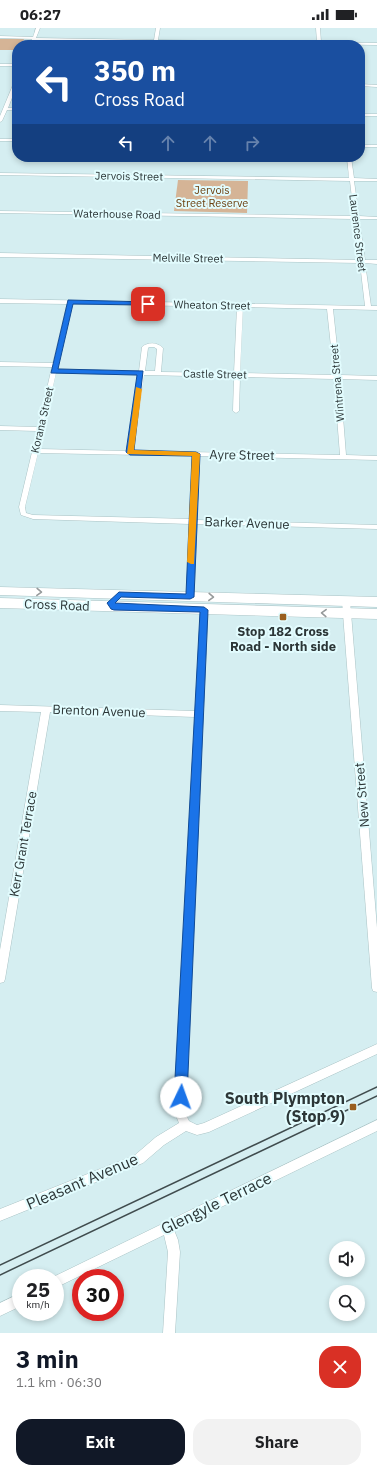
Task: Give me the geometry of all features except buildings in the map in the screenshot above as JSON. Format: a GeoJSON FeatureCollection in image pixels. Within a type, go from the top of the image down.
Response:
{"type":"FeatureCollection","features":[{"type":"Feature","properties":{"kind":"highway","name":"Cross Road"},"geometry":{"type":"LineString","coordinates":[[0,591],[204,610],[347,607],[377,602]]}},
{"type":"Feature","properties":{"kind":"highway","name":"Cross Road"},"geometry":{"type":"LineString","coordinates":[[116,601],[190,597],[347,607],[377,614]]}},
{"type":"Feature","properties":{"kind":"highway","name":"Cross Road"},"geometry":{"type":"LineString","coordinates":[[0,603],[95,600]]}},
{"type":"Feature","properties":{"kind":"street"},"geometry":{"type":"LineString","coordinates":[[34,38],[38,28]]}},
{"type":"Feature","properties":{"kind":"street"},"geometry":{"type":"LineString","coordinates":[[156,40],[158,28]]}},
{"type":"Feature","properties":{"kind":"street"},"geometry":{"type":"LineString","coordinates":[[318,28],[319,40]]}},
{"type":"Feature","properties":{"kind":"street"},"geometry":{"type":"LineString","coordinates":[[0,37],[115,40]]}},
{"type":"Feature","properties":{"kind":"street"},"geometry":{"type":"LineString","coordinates":[[365,44],[377,44]]}},
{"type":"Feature","properties":{"kind":"street"},"geometry":{"type":"LineString","coordinates":[[0,65],[12,65]]}},
{"type":"Feature","properties":{"kind":"street"},"geometry":{"type":"LineString","coordinates":[[365,85],[377,86]]}},
{"type":"Feature","properties":{"kind":"street"},"geometry":{"type":"LineString","coordinates":[[0,121],[12,92]]}},
{"type":"Feature","properties":{"kind":"street"},"geometry":{"type":"LineString","coordinates":[[5,109],[12,109]]}},
{"type":"Feature","properties":{"kind":"street"},"geometry":{"type":"LineString","coordinates":[[365,115],[377,115]]}},
{"type":"Feature","properties":{"kind":"street"},"geometry":{"type":"LineString","coordinates":[[0,140],[12,140]]}},
{"type":"Feature","properties":{"kind":"street"},"geometry":{"type":"LineString","coordinates":[[365,146],[377,146]]}},
{"type":"Feature","properties":{"kind":"street","name":"Laurence Street"},"geometry":{"type":"LineString","coordinates":[[350,162],[368,308]]}},
{"type":"Feature","properties":{"kind":"street","name":"Jervois Street"},"geometry":{"type":"LineString","coordinates":[[0,174],[377,180]]}},
{"type":"Feature","properties":{"kind":"street","name":"Waterhouse Road"},"geometry":{"type":"LineString","coordinates":[[0,212],[377,218]]}},
{"type":"Feature","properties":{"kind":"street","name":"Melville Street"},"geometry":{"type":"LineString","coordinates":[[0,255],[377,262]]}},
{"type":"Feature","properties":{"kind":"street","name":"Wheaton Street"},"geometry":{"type":"LineString","coordinates":[[0,301],[377,308]]}},
{"type":"Feature","properties":{"kind":"street","name":"Korana Street"},"geometry":{"type":"LineString","coordinates":[[23,514],[22,507],[70,302]]}},
{"type":"Feature","properties":{"kind":"street"},"geometry":{"type":"LineString","coordinates":[[236,411],[240,306]]}},
{"type":"Feature","properties":{"kind":"street","name":"Wintrena Street"},"geometry":{"type":"LineString","coordinates":[[330,308],[343,458]]}},
{"type":"Feature","properties":{"kind":"street"},"geometry":{"type":"LineString","coordinates":[[130,452],[145,346],[156,345],[160,348],[158,373]]}},
{"type":"Feature","properties":{"kind":"street","name":"Castle Street"},"geometry":{"type":"LineString","coordinates":[[0,364],[141,373],[377,378]]}},
{"type":"Feature","properties":{"kind":"street"},"geometry":{"type":"LineString","coordinates":[[0,428],[40,429]]}},
{"type":"Feature","properties":{"kind":"street","name":"Ayre Street"},"geometry":{"type":"LineString","coordinates":[[35,451],[377,458]]}},
{"type":"Feature","properties":{"kind":"street"},"geometry":{"type":"LineString","coordinates":[[190,597],[196,454]]}},
{"type":"Feature","properties":{"kind":"street","name":"Barker Avenue"},"geometry":{"type":"LineString","coordinates":[[23,514],[33,517],[377,527]]}},
{"type":"Feature","properties":{"kind":"street","name":"New Street"},"geometry":{"type":"LineString","coordinates":[[347,607],[377,988]]}},
{"type":"Feature","properties":{"kind":"street"},"geometry":{"type":"LineString","coordinates":[[204,610],[180,1113],[185,1125],[197,1130],[205,1128],[377,1048]]}},
{"type":"Feature","properties":{"kind":"street","name":"Brenton Avenue"},"geometry":{"type":"LineString","coordinates":[[0,708],[198,714]]}},
{"type":"Feature","properties":{"kind":"street","name":"Kerr Grant Terrace"},"geometry":{"type":"LineString","coordinates":[[0,979],[46,709]]}},
{"type":"Feature","properties":{"kind":"street","name":"Pleasant Avenue"},"geometry":{"type":"LineString","coordinates":[[0,1215],[139,1159],[160,1141],[185,1125]]}},
{"type":"Feature","properties":{"kind":"street","name":"Glengyle Terrace"},"geometry":{"type":"LineString","coordinates":[[64,1278],[377,1125]]}},
{"type":"Feature","properties":{"kind":"street"},"geometry":{"type":"LineString","coordinates":[[167,1226],[174,1252],[169,1333]]}},
{"type":"Feature","properties":{"kind":"street"},"geometry":{"type":"LineString","coordinates":[[0,1310],[12,1304]]}},
{"type":"Feature","properties":{"kind":"green space"},"geometry":{"type":"Polygon","coordinates":[[[0,39],[24,39],[12,40],[12,50],[0,50],[0,39]]]}},
{"type":"Feature","properties":{"kind":"green space","name":"Jervois Street Reserve"},"geometry":{"type":"Polygon","coordinates":[[[178,180],[248,181],[247,213],[174,211],[178,180]]]}},
{"type":"Feature","properties":{"kind":"tram line"},"geometry":{"type":"LineString","coordinates":[[0,1265],[377,1087]]}},
{"type":"Feature","properties":{"kind":"tram line"},"geometry":{"type":"LineString","coordinates":[[0,1275],[377,1096]]}},
{"type":"Feature","properties":{"kind":"slow traffic"},"geometry":{"type":"LineString","coordinates":[[139,389],[130,452],[196,454],[191,562]]}},
{"type":"Feature","properties":{"kind":"place","name":"Stop 182 Cross Road - North side"},"geometry":{"type":"Point","coordinates":[283,617]}},
{"type":"Feature","properties":{"kind":"place","name":"South Plympton (Stop 9)"},"geometry":{"type":"Point","coordinates":[353,1107]}},
{"type":"Feature","properties":{"kind":"route"},"geometry":{"type":"LineString","coordinates":[[148,304],[70,302],[54,371],[141,373],[130,452],[196,454],[190,597],[119,595],[111,603],[114,607],[204,610],[181,1097]]}}]}
